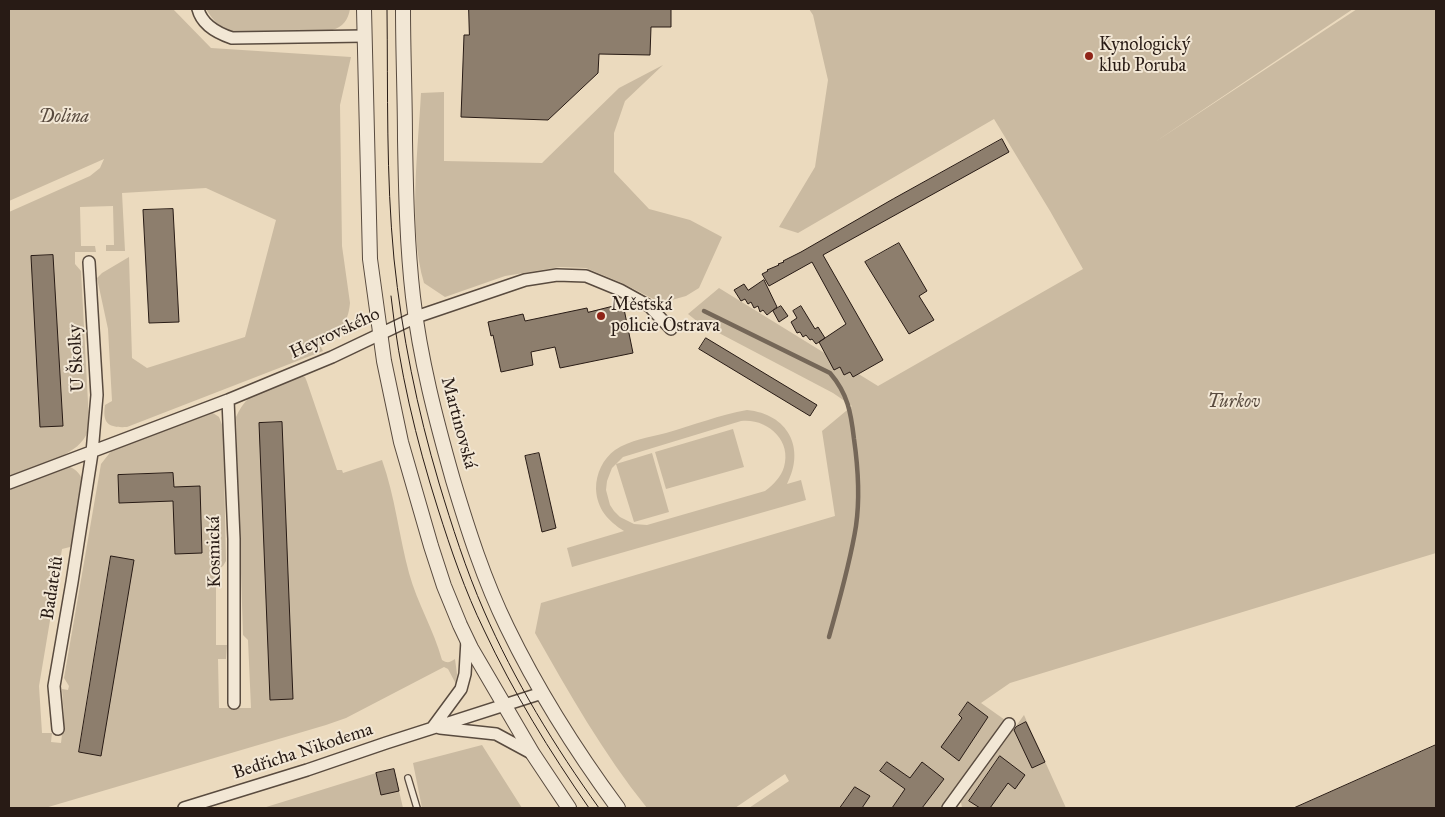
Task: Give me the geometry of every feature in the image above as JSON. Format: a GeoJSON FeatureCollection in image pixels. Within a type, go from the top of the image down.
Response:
{"type":"FeatureCollection","features":[{"type":"Feature","properties":{"kind":"street"},"geometry":{"type":"LineString","coordinates":[[198,9],[199,14],[208,26],[219,34],[232,38],[365,36]]}},
{"type":"Feature","properties":{"kind":"street"},"geometry":{"type":"LineString","coordinates":[[364,9],[370,244],[379,334],[396,422],[422,517],[444,586],[467,640],[533,754],[569,808]]}},
{"type":"Feature","properties":{"kind":"street","name":"Martinovská"},"geometry":{"type":"LineString","coordinates":[[403,9],[408,245],[423,361],[436,420],[470,535],[500,611],[542,693],[578,752],[618,808]]}},
{"type":"Feature","properties":{"kind":"street","name":"U Školky"},"geometry":{"type":"LineString","coordinates":[[89,262],[97,395],[92,452]]}},
{"type":"Feature","properties":{"kind":"street","name":"Heyrovského"},"geometry":{"type":"LineString","coordinates":[[9,482],[228,400],[313,365],[416,317],[525,280],[557,275],[586,276],[620,290],[649,306],[672,329]]}},
{"type":"Feature","properties":{"kind":"street","name":"Kosmická"},"geometry":{"type":"LineString","coordinates":[[228,400],[234,539],[234,703]]}},
{"type":"Feature","properties":{"kind":"street","name":"Badatelů"},"geometry":{"type":"LineString","coordinates":[[58,729],[54,686],[92,452]]}},
{"type":"Feature","properties":{"kind":"street"},"geometry":{"type":"LineString","coordinates":[[433,728],[461,690],[465,674],[467,640]]}},
{"type":"Feature","properties":{"kind":"street","name":"Bedřicha Nikodema"},"geometry":{"type":"LineString","coordinates":[[184,808],[542,693]]}},
{"type":"Feature","properties":{"kind":"street"},"geometry":{"type":"LineString","coordinates":[[949,808],[1009,724]]}},
{"type":"Feature","properties":{"kind":"street","name":"Bedřicha Nikodema"},"geometry":{"type":"LineString","coordinates":[[433,728],[496,734],[533,754]]}},
{"type":"Feature","properties":{"kind":"lane"},"geometry":{"type":"LineString","coordinates":[[408,778],[417,808]]}},
{"type":"Feature","properties":{"kind":"green space","name":"Dolina"},"geometry":{"type":"Polygon","coordinates":[[[9,9],[173,9],[211,48],[351,57],[340,105],[342,246],[350,303],[342,326],[334,333],[322,338],[321,347],[323,351],[127,427],[111,425],[106,421],[104,411],[105,405],[112,401],[108,329],[97,278],[129,257],[132,358],[147,368],[245,337],[276,220],[206,188],[122,193],[125,251],[106,251],[106,245],[114,245],[113,206],[80,207],[81,246],[95,246],[96,252],[75,252],[75,264],[81,271],[88,431],[83,440],[69,452],[49,462],[9,476],[9,212],[90,176],[100,168],[104,159],[9,201],[9,9]]]}},
{"type":"Feature","properties":{"kind":"green space"},"geometry":{"type":"Polygon","coordinates":[[[206,9],[350,9],[344,22],[332,30],[236,32],[218,24],[206,9]]]}},
{"type":"Feature","properties":{"kind":"green space","name":"Turkov"},"geometry":{"type":"Polygon","coordinates":[[[809,9],[1353,9],[1155,142],[1357,9],[1436,9],[1436,553],[1010,683],[981,703],[1005,720],[941,808],[922,808],[901,794],[894,808],[749,808],[789,781],[785,774],[735,808],[647,808],[601,744],[535,633],[541,603],[835,516],[822,431],[852,406],[833,393],[698,322],[688,314],[719,288],[878,386],[1083,269],[994,119],[798,233],[779,227],[815,167],[828,80],[813,15],[809,9]]]}},
{"type":"Feature","properties":{"kind":"green space"},"geometry":{"type":"Polygon","coordinates":[[[663,65],[625,101],[614,133],[614,172],[649,209],[690,220],[722,237],[699,288],[686,296],[661,303],[622,283],[586,268],[560,267],[505,276],[445,297],[424,283],[416,238],[415,214],[421,93],[444,92],[444,161],[542,163],[619,88],[663,65]]]}},
{"type":"Feature","properties":{"kind":"green space"},"geometry":{"type":"Polygon","coordinates":[[[297,374],[305,377],[337,470],[342,470],[343,473],[382,460],[412,584],[435,638],[442,660],[449,662],[455,659],[456,684],[448,669],[444,667],[346,718],[326,725],[45,808],[9,808],[9,490],[68,466],[78,473],[83,483],[82,502],[74,542],[70,547],[62,549],[39,686],[42,733],[52,733],[51,742],[61,743],[64,717],[62,689],[68,690],[69,686],[64,678],[101,464],[112,450],[210,411],[219,417],[223,427],[226,561],[223,566],[216,570],[216,645],[227,645],[226,659],[218,659],[219,708],[251,708],[248,640],[243,635],[236,417],[241,407],[254,393],[297,374]]]}},
{"type":"Feature","properties":{"kind":"green space"},"geometry":{"type":"Polygon","coordinates":[[[747,410],[773,418],[790,435],[794,446],[795,458],[787,484],[801,480],[806,500],[572,567],[567,548],[624,531],[604,514],[596,489],[599,472],[604,462],[615,450],[634,441],[747,410]],[[741,421],[623,457],[612,468],[607,481],[606,490],[610,505],[620,517],[634,524],[647,525],[765,491],[783,471],[786,457],[781,440],[775,433],[760,423],[741,421]]]}},
{"type":"Feature","properties":{"kind":"green space"},"geometry":{"type":"Polygon","coordinates":[[[733,429],[744,467],[666,489],[655,452],[733,429]]]}},
{"type":"Feature","properties":{"kind":"green space"},"geometry":{"type":"Polygon","coordinates":[[[652,453],[669,512],[634,522],[616,464],[652,453]]]}},
{"type":"Feature","properties":{"kind":"green space"},"geometry":{"type":"Polygon","coordinates":[[[1024,715],[1066,808],[962,808],[961,802],[1024,715]]]}},
{"type":"Feature","properties":{"kind":"green space"},"geometry":{"type":"Polygon","coordinates":[[[482,745],[522,808],[422,808],[413,763],[482,745]]]}},
{"type":"Feature","properties":{"kind":"green space"},"geometry":{"type":"Polygon","coordinates":[[[394,769],[403,808],[263,808],[376,773],[394,769]]]}},
{"type":"Feature","properties":{"kind":"building"},"geometry":{"type":"Polygon","coordinates":[[[469,9],[671,9],[671,27],[651,27],[650,55],[599,54],[598,73],[548,120],[461,117],[464,35],[469,35],[469,9]]]}},
{"type":"Feature","properties":{"kind":"building"},"geometry":{"type":"Polygon","coordinates":[[[1002,139],[1009,152],[823,255],[883,360],[853,377],[850,372],[844,375],[840,367],[834,370],[819,342],[846,324],[812,262],[769,286],[762,274],[1002,139]]]}},
{"type":"Feature","properties":{"kind":"building"},"geometry":{"type":"Polygon","coordinates":[[[173,209],[179,322],[149,323],[143,210],[173,209]]]}},
{"type":"Feature","properties":{"kind":"building"},"geometry":{"type":"Polygon","coordinates":[[[899,243],[927,291],[919,296],[934,320],[909,334],[865,262],[899,243]]]}},
{"type":"Feature","properties":{"kind":"building"},"geometry":{"type":"Polygon","coordinates":[[[53,255],[63,426],[40,427],[31,256],[53,255]]]}},
{"type":"Feature","properties":{"kind":"building"},"geometry":{"type":"Polygon","coordinates":[[[764,280],[777,307],[767,315],[763,310],[760,312],[758,306],[754,308],[751,302],[748,304],[745,299],[741,301],[734,290],[744,284],[748,290],[764,280]]]}},
{"type":"Feature","properties":{"kind":"building"},"geometry":{"type":"Polygon","coordinates":[[[623,304],[633,353],[560,368],[555,347],[531,352],[533,365],[501,372],[493,335],[491,336],[488,322],[523,314],[525,321],[587,308],[588,312],[623,304]]]}},
{"type":"Feature","properties":{"kind":"building"},"geometry":{"type":"Polygon","coordinates":[[[781,306],[788,316],[779,322],[773,311],[781,306]]]}},
{"type":"Feature","properties":{"kind":"building"},"geometry":{"type":"Polygon","coordinates":[[[801,306],[815,329],[818,327],[825,338],[816,344],[806,335],[803,337],[800,332],[797,333],[791,322],[797,318],[793,311],[801,306]]]}},
{"type":"Feature","properties":{"kind":"building"},"geometry":{"type":"Polygon","coordinates":[[[706,338],[817,405],[810,416],[699,349],[706,338]]]}},
{"type":"Feature","properties":{"kind":"building"},"geometry":{"type":"Polygon","coordinates":[[[282,422],[293,699],[270,700],[259,423],[282,422]]]}},
{"type":"Feature","properties":{"kind":"building"},"geometry":{"type":"Polygon","coordinates":[[[539,453],[556,528],[542,532],[525,456],[539,453]]]}},
{"type":"Feature","properties":{"kind":"building"},"geometry":{"type":"Polygon","coordinates":[[[173,473],[174,487],[200,486],[202,553],[175,554],[173,501],[119,503],[118,475],[173,473]]]}},
{"type":"Feature","properties":{"kind":"building"},"geometry":{"type":"Polygon","coordinates":[[[111,556],[134,560],[101,756],[79,752],[111,556]]]}},
{"type":"Feature","properties":{"kind":"building"},"geometry":{"type":"Polygon","coordinates":[[[968,702],[988,717],[959,761],[941,747],[962,718],[959,715],[968,702]]]}},
{"type":"Feature","properties":{"kind":"building"},"geometry":{"type":"Polygon","coordinates":[[[1026,722],[1045,762],[1032,768],[1014,730],[1026,722]]]}},
{"type":"Feature","properties":{"kind":"building"},"geometry":{"type":"Polygon","coordinates":[[[1436,745],[1436,808],[1294,808],[1436,745]]]}},
{"type":"Feature","properties":{"kind":"building"},"geometry":{"type":"Polygon","coordinates":[[[1000,756],[1025,775],[1015,789],[1008,783],[990,808],[980,808],[969,801],[1000,756]]]}},
{"type":"Feature","properties":{"kind":"building"},"geometry":{"type":"Polygon","coordinates":[[[887,762],[910,778],[922,762],[944,779],[922,808],[892,808],[905,789],[880,771],[887,762]]]}},
{"type":"Feature","properties":{"kind":"building"},"geometry":{"type":"Polygon","coordinates":[[[394,769],[399,791],[381,795],[376,773],[394,769]]]}},
{"type":"Feature","properties":{"kind":"building"},"geometry":{"type":"Polygon","coordinates":[[[855,787],[870,796],[862,808],[840,808],[855,787]]]}},
{"type":"Feature","properties":{"kind":"waterway"},"geometry":{"type":"LineString","coordinates":[[704,311],[830,373],[845,396],[853,430],[858,482],[858,505],[851,554],[829,637]]}},
{"type":"Feature","properties":{"kind":"tram line"},"geometry":{"type":"LineString","coordinates":[[387,9],[389,165],[394,259],[406,344],[417,400],[431,455],[465,564],[496,637],[536,712],[599,808]]}},
{"type":"Feature","properties":{"kind":"tram line"},"geometry":{"type":"LineString","coordinates":[[391,296],[404,377],[422,457],[453,555],[477,615],[495,653],[546,743],[589,808]]}},
{"type":"Feature","properties":{"kind":"place","name":"Kynologický klub Poruba"},"geometry":{"type":"Point","coordinates":[1089,56]}},
{"type":"Feature","properties":{"kind":"place","name":"Městská policie Ostrava"},"geometry":{"type":"Point","coordinates":[601,316]}}]}
